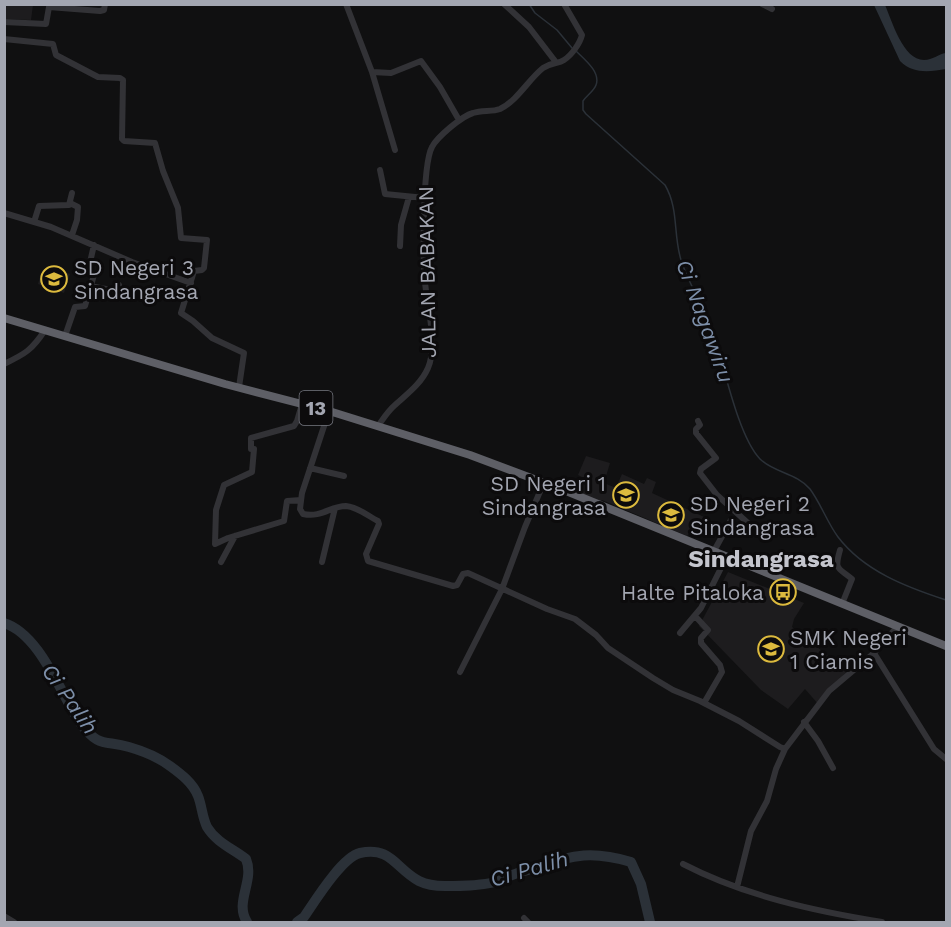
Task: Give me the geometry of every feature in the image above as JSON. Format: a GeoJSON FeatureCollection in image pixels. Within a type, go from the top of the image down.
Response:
{"type":"FeatureCollection","features":[{"type":"Feature","properties":{"kind":"highway","name":"13"},"geometry":{"type":"LineString","coordinates":[[4,318],[191,375],[329,411],[470,455],[544,482],[946,646]]}},
{"type":"Feature","properties":{"kind":"street"},"geometry":{"type":"LineString","coordinates":[[4,22],[47,24],[49,6],[100,11],[104,10],[105,4]]}},
{"type":"Feature","properties":{"kind":"street"},"geometry":{"type":"LineString","coordinates":[[346,4],[372,72],[394,150]]}},
{"type":"Feature","properties":{"kind":"street"},"geometry":{"type":"LineString","coordinates":[[504,4],[529,27],[555,61]]}},
{"type":"Feature","properties":{"kind":"street","name":"JALAN BABAKAN"},"geometry":{"type":"LineString","coordinates":[[378,426],[395,405],[410,393],[430,364],[429,307],[425,280],[425,198],[430,149],[459,120],[473,113],[502,107],[533,77],[555,61],[563,61],[578,45],[582,32],[564,4]]}},
{"type":"Feature","properties":{"kind":"street"},"geometry":{"type":"LineString","coordinates":[[762,4],[772,9]]}},
{"type":"Feature","properties":{"kind":"street"},"geometry":{"type":"LineString","coordinates":[[4,39],[53,44],[56,54],[98,77],[122,78],[124,89],[123,140],[155,142],[163,171],[178,208],[181,238],[207,240],[204,268],[194,271],[181,313],[194,321],[212,338],[244,353],[239,387]]}},
{"type":"Feature","properties":{"kind":"street"},"geometry":{"type":"LineString","coordinates":[[372,72],[391,73],[421,61],[459,120]]}},
{"type":"Feature","properties":{"kind":"street"},"geometry":{"type":"LineString","coordinates":[[380,170],[385,194],[425,198]]}},
{"type":"Feature","properties":{"kind":"street"},"geometry":{"type":"LineString","coordinates":[[69,205],[72,193]]}},
{"type":"Feature","properties":{"kind":"street"},"geometry":{"type":"LineString","coordinates":[[400,246],[401,225],[410,197]]}},
{"type":"Feature","properties":{"kind":"street"},"geometry":{"type":"LineString","coordinates":[[34,222],[39,206],[72,204],[78,207],[72,235]]}},
{"type":"Feature","properties":{"kind":"street"},"geometry":{"type":"LineString","coordinates":[[4,213],[72,235],[132,262],[191,283]]}},
{"type":"Feature","properties":{"kind":"street"},"geometry":{"type":"LineString","coordinates":[[65,336],[75,307],[85,306],[93,275],[88,271],[94,245]]}},
{"type":"Feature","properties":{"kind":"street"},"geometry":{"type":"LineString","coordinates":[[90,286],[111,290],[119,285]]}},
{"type":"Feature","properties":{"kind":"street"},"geometry":{"type":"LineString","coordinates":[[4,364],[26,354],[35,346],[45,330]]}},
{"type":"Feature","properties":{"kind":"street"},"geometry":{"type":"LineString","coordinates":[[301,501],[286,501],[284,521],[215,544],[216,510],[224,485],[252,472],[254,449],[251,449],[251,438],[294,426],[302,404]]}},
{"type":"Feature","properties":{"kind":"street"},"geometry":{"type":"LineString","coordinates":[[329,411],[301,501],[300,509],[303,514],[317,515],[346,506],[356,508],[379,523],[366,554],[368,561],[453,586],[457,585],[463,574],[468,573],[547,609],[575,619],[596,634],[608,648],[653,678],[673,690],[704,703],[785,749]]}},
{"type":"Feature","properties":{"kind":"street"},"geometry":{"type":"LineString","coordinates":[[698,420],[700,425],[696,433],[718,460],[701,469],[700,473],[721,499],[749,524]]}},
{"type":"Feature","properties":{"kind":"street"},"geometry":{"type":"LineString","coordinates":[[310,468],[344,476]]}},
{"type":"Feature","properties":{"kind":"street"},"geometry":{"type":"LineString","coordinates":[[460,672],[475,638],[502,589],[544,482]]}},
{"type":"Feature","properties":{"kind":"street"},"geometry":{"type":"LineString","coordinates":[[322,562],[335,508]]}},
{"type":"Feature","properties":{"kind":"street"},"geometry":{"type":"LineString","coordinates":[[714,551],[730,520]]}},
{"type":"Feature","properties":{"kind":"street"},"geometry":{"type":"LineString","coordinates":[[221,562],[235,536]]}},
{"type":"Feature","properties":{"kind":"street"},"geometry":{"type":"LineString","coordinates":[[840,550],[837,568],[852,579],[842,604]]}},
{"type":"Feature","properties":{"kind":"street"},"geometry":{"type":"LineString","coordinates":[[680,633],[695,615],[727,556]]}},
{"type":"Feature","properties":{"kind":"street"},"geometry":{"type":"LineString","coordinates":[[695,615],[708,630],[701,638],[701,643],[720,665],[722,672],[704,703]]}},
{"type":"Feature","properties":{"kind":"street"},"geometry":{"type":"LineString","coordinates":[[737,887],[751,831],[767,801],[776,769],[785,749],[829,691],[874,653],[897,627]]}},
{"type":"Feature","properties":{"kind":"street"},"geometry":{"type":"LineString","coordinates":[[874,653],[934,748],[946,759]]}},
{"type":"Feature","properties":{"kind":"street"},"geometry":{"type":"LineString","coordinates":[[804,722],[833,768]]}},
{"type":"Feature","properties":{"kind":"street"},"geometry":{"type":"LineString","coordinates":[[683,864],[715,881],[778,901],[818,911],[882,922]]}},
{"type":"Feature","properties":{"kind":"street"},"geometry":{"type":"LineString","coordinates":[[4,916],[14,922]]}},
{"type":"Feature","properties":{"kind":"shaded area"},"geometry":{"type":"Polygon","coordinates":[[[4,5],[33,5],[31,20],[5,19],[4,5]]]}},
{"type":"Feature","properties":{"kind":"shaded area"},"geometry":{"type":"Polygon","coordinates":[[[874,5],[885,5],[899,38],[910,54],[924,60],[946,53],[946,69],[916,70],[900,61],[874,5]]]}},
{"type":"Feature","properties":{"kind":"shaded area","name":"SD Negeri 3 Sindangrasa"},"geometry":{"type":"Polygon","coordinates":[[[47,266],[70,274],[64,293],[38,284],[47,266]]]}},
{"type":"Feature","properties":{"kind":"shaded area"},"geometry":{"type":"Polygon","coordinates":[[[586,456],[610,463],[604,483],[616,488],[622,474],[644,484],[647,478],[656,482],[652,493],[704,517],[698,530],[694,528],[687,536],[602,500],[601,502],[578,493],[584,478],[578,475],[586,456]]]}},
{"type":"Feature","properties":{"kind":"shaded area","name":"SMK Negeri 1 Ciamis"},"geometry":{"type":"Polygon","coordinates":[[[728,572],[804,603],[792,627],[847,671],[819,705],[805,689],[788,709],[761,690],[699,626],[728,572]]]}},
{"type":"Feature","properties":{"kind":"waterway","name":"Ci Nagawiru"},"geometry":{"type":"LineString","coordinates":[[529,4],[535,13],[557,30],[572,48]]}},
{"type":"Feature","properties":{"kind":"waterway","name":"Ci Nagawiru"},"geometry":{"type":"LineString","coordinates":[[576,51],[591,66],[597,80],[594,89],[583,101],[583,110],[665,185],[669,194],[681,260],[711,326],[731,396],[744,433],[752,448],[766,464],[799,480],[810,489],[838,537],[860,559],[901,583],[946,600]]}},
{"type":"Feature","properties":{"kind":"waterway","name":"Ci Palih"},"geometry":{"type":"LineString","coordinates":[[4,623],[17,629],[39,652],[87,732],[103,742],[145,752],[174,769],[190,783],[198,796],[207,827],[220,841],[246,859],[248,875],[243,907],[247,922]]}},
{"type":"Feature","properties":{"kind":"waterway","name":"Ci Palih"},"geometry":{"type":"LineString","coordinates":[[297,922],[304,917],[345,862],[360,853],[370,852],[386,856],[419,881],[442,886],[495,882],[573,857],[595,855],[631,862],[641,884],[650,922]]}},
{"type":"Feature","properties":{"kind":"place","name":"SD Negeri 3 Sindangrasa"},"geometry":{"type":"Point","coordinates":[54,279]}},
{"type":"Feature","properties":{"kind":"place","name":"SD Negeri 1 Sindangrasa"},"geometry":{"type":"Point","coordinates":[626,495]}},
{"type":"Feature","properties":{"kind":"place","name":"SD Negeri 2 Sindangrasa"},"geometry":{"type":"Point","coordinates":[671,515]}},
{"type":"Feature","properties":{"kind":"place","name":"Halte Pitaloka"},"geometry":{"type":"Point","coordinates":[783,592]}},
{"type":"Feature","properties":{"kind":"place","name":"SMK Negeri 1 Ciamis"},"geometry":{"type":"Point","coordinates":[771,649]}},
{"type":"Feature","properties":{"kind":"district","name":"Sindangrasa"},"geometry":{"type":"Point","coordinates":[761,559]}}]}
